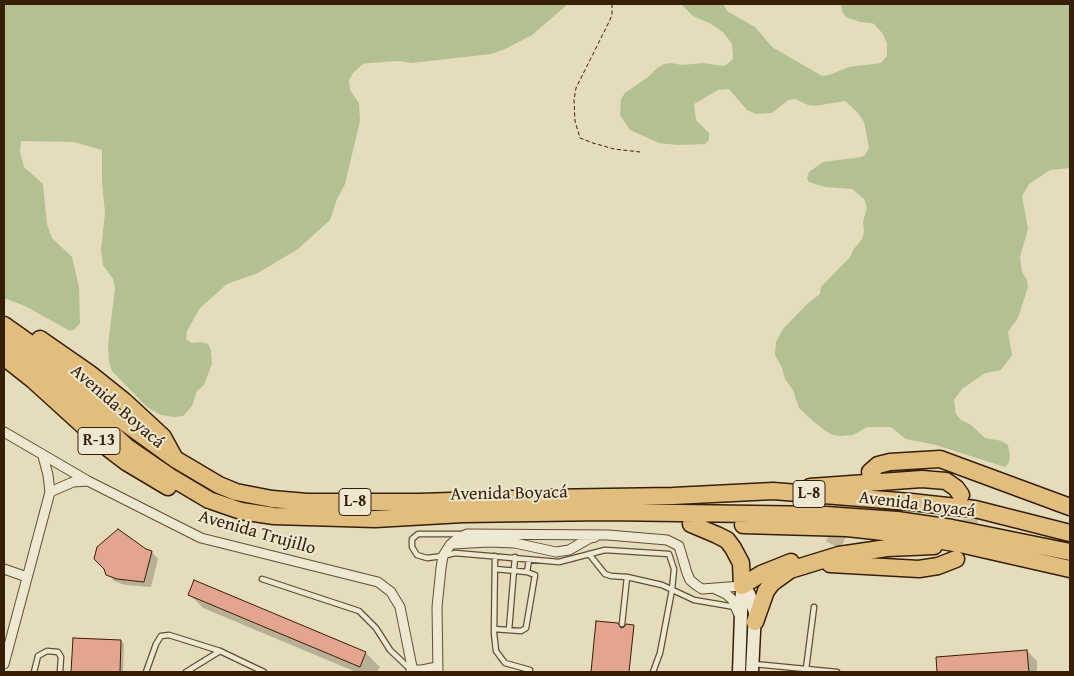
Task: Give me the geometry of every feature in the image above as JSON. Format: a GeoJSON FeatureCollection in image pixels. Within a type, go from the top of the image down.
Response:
{"type":"FeatureCollection","features":[{"type":"Feature","properties":{"kind":"highway","name":"R-13"},"geometry":{"type":"LineString","coordinates":[[4,318],[18,323],[109,389],[163,436],[175,459]]}},
{"type":"Feature","properties":{"kind":"highway","name":"Avenida Boyacá"},"geometry":{"type":"LineString","coordinates":[[4,325],[73,378],[127,447],[172,478],[209,500],[241,511],[274,516],[375,519],[514,512],[826,515],[897,520],[952,528],[1070,552]]}},
{"type":"Feature","properties":{"kind":"highway","name":"Avenida Boyacá"},"geometry":{"type":"LineString","coordinates":[[4,341],[98,412],[219,485],[236,492],[272,499],[307,502],[420,502],[774,492],[911,502],[975,509],[1070,533]]}},
{"type":"Feature","properties":{"kind":"highway","name":"R-13"},"geometry":{"type":"LineString","coordinates":[[4,357],[14,363],[94,436],[126,462],[188,496],[209,500]]}},
{"type":"Feature","properties":{"kind":"highway"},"geometry":{"type":"LineString","coordinates":[[870,472],[878,465],[890,462],[940,459],[1070,508]]}},
{"type":"Feature","properties":{"kind":"highway"},"geometry":{"type":"LineString","coordinates":[[774,492],[837,484],[922,479],[946,481],[956,488],[961,495]]}},
{"type":"Feature","properties":{"kind":"highway"},"geometry":{"type":"LineString","coordinates":[[514,512],[561,519],[847,528],[902,534],[958,552],[1070,569]]}},
{"type":"Feature","properties":{"kind":"highway"},"geometry":{"type":"LineString","coordinates":[[1036,523],[1070,528]]}},
{"type":"Feature","properties":{"kind":"highway"},"geometry":{"type":"LineString","coordinates":[[691,524],[727,540],[741,564],[742,586],[774,567],[827,551],[834,545]]}},
{"type":"Feature","properties":{"kind":"highway"},"geometry":{"type":"LineString","coordinates":[[1014,540],[1050,559],[1070,562]]}},
{"type":"Feature","properties":{"kind":"highway"},"geometry":{"type":"LineString","coordinates":[[749,622],[772,583],[782,575],[803,565],[840,564],[919,569],[938,566],[958,552]]}},
{"type":"Feature","properties":{"kind":"street","name":"Avenida Trujillo"},"geometry":{"type":"LineString","coordinates":[[4,432],[88,481],[201,538],[378,582],[391,592],[400,606],[412,671]]}},
{"type":"Feature","properties":{"kind":"street"},"geometry":{"type":"LineString","coordinates":[[4,664],[50,492],[43,456]]}},
{"type":"Feature","properties":{"kind":"street"},"geometry":{"type":"LineString","coordinates":[[50,492],[73,482],[88,481]]}},
{"type":"Feature","properties":{"kind":"street"},"geometry":{"type":"LineString","coordinates":[[412,671],[438,669],[437,607],[443,556],[450,545],[457,539],[467,534],[608,534],[673,542],[679,546],[683,554],[690,580],[702,589],[742,586],[752,601],[739,672]]}},
{"type":"Feature","properties":{"kind":"street"},"geometry":{"type":"LineString","coordinates":[[450,545],[489,542],[516,543],[556,552],[569,550],[590,538],[608,534]]}},
{"type":"Feature","properties":{"kind":"street"},"geometry":{"type":"LineString","coordinates":[[4,569],[27,577]]}},
{"type":"Feature","properties":{"kind":"street"},"geometry":{"type":"LineString","coordinates":[[715,589],[726,594],[749,622],[752,668]]}},
{"type":"Feature","properties":{"kind":"lane"},"geometry":{"type":"LineString","coordinates":[[467,534],[418,534],[414,536],[412,547],[417,555],[427,558],[455,553],[559,562],[605,550],[670,554],[674,569],[672,590],[660,652],[653,672]]}},
{"type":"Feature","properties":{"kind":"lane"},"geometry":{"type":"LineString","coordinates":[[589,554],[606,574],[611,576],[662,585],[694,600],[737,608]]}},
{"type":"Feature","properties":{"kind":"lane"},"geometry":{"type":"LineString","coordinates":[[495,556],[494,629],[496,651],[505,663],[530,670]]}},
{"type":"Feature","properties":{"kind":"lane"},"geometry":{"type":"LineString","coordinates":[[510,630],[514,557]]}},
{"type":"Feature","properties":{"kind":"lane"},"geometry":{"type":"LineString","coordinates":[[527,572],[528,560]]}},
{"type":"Feature","properties":{"kind":"lane"},"geometry":{"type":"LineString","coordinates":[[494,569],[527,572],[535,575],[526,628],[521,631],[494,629]]}},
{"type":"Feature","properties":{"kind":"lane"},"geometry":{"type":"LineString","coordinates":[[622,624],[627,578]]}},
{"type":"Feature","properties":{"kind":"lane"},"geometry":{"type":"LineString","coordinates":[[262,580],[359,611],[376,628],[390,650],[412,671]]}},
{"type":"Feature","properties":{"kind":"lane"},"geometry":{"type":"LineString","coordinates":[[806,669],[814,607]]}},
{"type":"Feature","properties":{"kind":"lane"},"geometry":{"type":"LineString","coordinates":[[146,672],[156,644],[161,636],[169,635],[220,651],[264,672]]}},
{"type":"Feature","properties":{"kind":"lane"},"geometry":{"type":"LineString","coordinates":[[34,672],[38,656],[47,651],[54,651],[58,652],[61,657],[60,672]]}},
{"type":"Feature","properties":{"kind":"lane"},"geometry":{"type":"LineString","coordinates":[[186,672],[220,651]]}},
{"type":"Feature","properties":{"kind":"lane"},"geometry":{"type":"LineString","coordinates":[[752,668],[806,669],[837,672]]}},
{"type":"Feature","properties":{"kind":"path"},"geometry":{"type":"LineString","coordinates":[[612,4],[612,15],[576,88],[574,100],[575,121],[580,138],[614,149],[640,152]]}},
{"type":"Feature","properties":{"kind":"green space"},"geometry":{"type":"Polygon","coordinates":[[[4,4],[568,4],[532,35],[491,54],[412,63],[399,61],[369,63],[363,64],[353,73],[349,80],[350,90],[359,103],[360,121],[345,184],[337,199],[330,220],[298,249],[258,273],[227,284],[200,308],[187,331],[186,339],[192,343],[201,342],[208,344],[211,350],[212,364],[204,385],[197,391],[192,406],[183,416],[174,417],[161,415],[147,407],[112,371],[109,362],[108,345],[115,288],[113,279],[103,265],[101,250],[105,213],[102,150],[74,142],[21,141],[20,152],[24,167],[43,184],[47,224],[52,238],[72,257],[79,287],[80,323],[75,329],[70,331],[25,306],[4,298],[4,4]]]}},
{"type":"Feature","properties":{"kind":"green space"},"geometry":{"type":"Polygon","coordinates":[[[681,4],[723,4],[727,11],[755,27],[772,47],[822,76],[849,67],[881,63],[887,56],[887,43],[883,34],[872,23],[860,22],[846,17],[842,11],[841,4],[1070,4],[1070,168],[1050,170],[1029,184],[1022,196],[1028,229],[1020,257],[1022,272],[1027,280],[1028,287],[1018,318],[1008,332],[1012,355],[1001,370],[985,373],[962,389],[954,400],[956,414],[961,420],[971,425],[985,438],[1002,441],[1008,445],[1010,456],[1009,462],[1005,467],[936,445],[906,439],[891,427],[867,427],[853,435],[833,435],[799,408],[793,390],[785,379],[775,355],[776,342],[783,329],[807,304],[820,294],[821,287],[850,257],[862,239],[864,232],[863,221],[867,208],[864,199],[852,189],[825,187],[809,182],[807,179],[809,172],[823,162],[865,155],[869,148],[864,122],[858,113],[845,101],[815,106],[795,99],[788,100],[772,113],[756,114],[747,110],[729,89],[718,90],[694,104],[696,120],[709,133],[709,140],[705,144],[677,145],[659,143],[630,130],[620,115],[621,99],[625,93],[648,77],[657,68],[671,63],[682,65],[703,63],[722,66],[733,59],[732,44],[724,33],[711,24],[693,16],[681,4]]]}},
{"type":"Feature","properties":{"kind":"building"},"geometry":{"type":"Polygon","coordinates":[[[118,529],[146,549],[152,551],[144,582],[117,579],[106,575],[104,569],[94,559],[97,547],[118,529]]]}},
{"type":"Feature","properties":{"kind":"building"},"geometry":{"type":"Polygon","coordinates":[[[194,580],[366,652],[360,667],[188,595],[194,580]]]}},
{"type":"Feature","properties":{"kind":"building"},"geometry":{"type":"Polygon","coordinates":[[[596,621],[618,623],[621,628],[626,624],[634,625],[629,672],[591,672],[596,621]]]}},
{"type":"Feature","properties":{"kind":"building"},"geometry":{"type":"Polygon","coordinates":[[[73,638],[121,640],[120,672],[71,672],[73,638]]]}},
{"type":"Feature","properties":{"kind":"building"},"geometry":{"type":"Polygon","coordinates":[[[1027,650],[1029,672],[937,672],[936,657],[1027,650]]]}},
{"type":"Feature","properties":{"kind":"tunnel"},"geometry":{"type":"LineString","coordinates":[[833,545],[863,486]]}},
{"type":"Feature","properties":{"kind":"tunnel"},"geometry":{"type":"LineString","coordinates":[[962,496],[968,511],[970,527],[965,545]]}}]}
